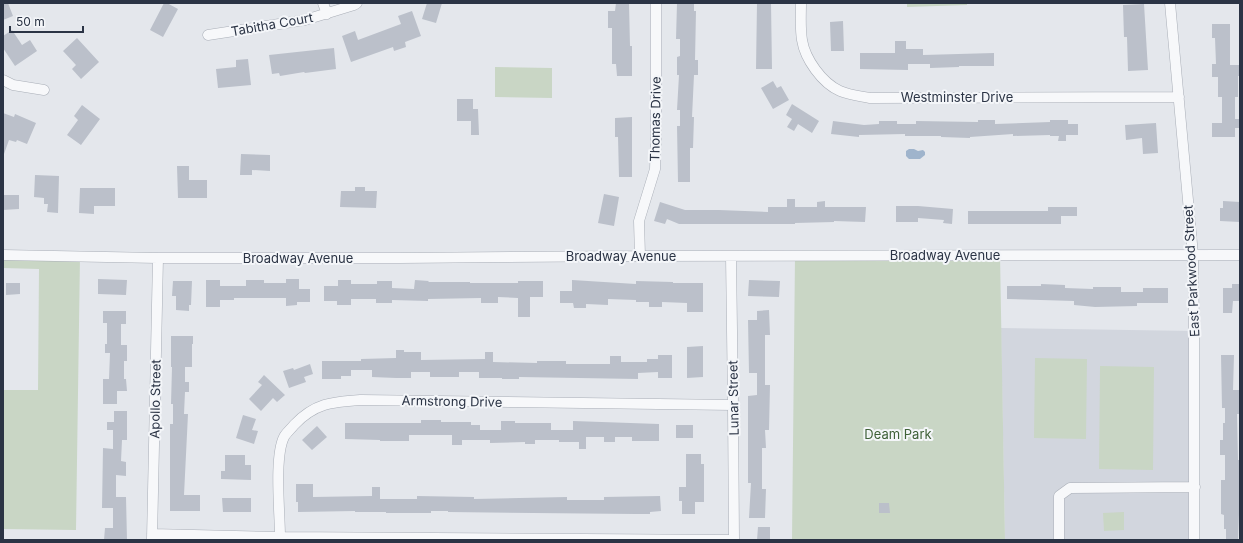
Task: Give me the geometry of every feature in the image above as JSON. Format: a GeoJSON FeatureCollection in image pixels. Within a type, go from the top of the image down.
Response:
{"type":"FeatureCollection","features":[{"type":"Feature","properties":{"kind":"street"},"geometry":{"type":"LineString","coordinates":[[323,3],[326,14]]}},
{"type":"Feature","properties":{"kind":"street","name":"Tabitha Court"},"geometry":{"type":"LineString","coordinates":[[208,35],[305,20],[357,3]]}},
{"type":"Feature","properties":{"kind":"street","name":"Thomas Drive"},"geometry":{"type":"LineString","coordinates":[[640,256],[639,221],[655,169],[656,3]]}},
{"type":"Feature","properties":{"kind":"street","name":"Westminster Drive"},"geometry":{"type":"LineString","coordinates":[[801,3],[802,42],[807,54],[817,73],[841,92],[870,98],[1179,97]]}},
{"type":"Feature","properties":{"kind":"street","name":"East Parkwood Street"},"geometry":{"type":"LineString","coordinates":[[1170,3],[1193,255],[1194,540]]}},
{"type":"Feature","properties":{"kind":"street"},"geometry":{"type":"LineString","coordinates":[[3,80],[13,85],[44,90]]}},
{"type":"Feature","properties":{"kind":"street","name":"Broadway Avenue"},"geometry":{"type":"LineString","coordinates":[[3,256],[158,258],[400,258],[1240,255]]}},
{"type":"Feature","properties":{"kind":"street","name":"Lunar Street"},"geometry":{"type":"LineString","coordinates":[[731,256],[734,540]]}},
{"type":"Feature","properties":{"kind":"street","name":"Apollo Street"},"geometry":{"type":"LineString","coordinates":[[152,537],[158,258]]}},
{"type":"Feature","properties":{"kind":"street","name":"Armstrong Drive"},"geometry":{"type":"LineString","coordinates":[[280,538],[278,457],[284,436],[303,416],[321,405],[340,401],[361,400],[733,406]]}},
{"type":"Feature","properties":{"kind":"street"},"geometry":{"type":"LineString","coordinates":[[1059,540],[1059,496],[1070,488],[1195,487]]}},
{"type":"Feature","properties":{"kind":"street"},"geometry":{"type":"LineString","coordinates":[[152,537],[734,540]]}},
{"type":"Feature","properties":{"kind":"shaded area"},"geometry":{"type":"Polygon","coordinates":[[[1001,328],[1194,331],[1194,540],[1005,540],[1001,328]]]}},
{"type":"Feature","properties":{"kind":"green space"},"geometry":{"type":"Polygon","coordinates":[[[907,3],[967,3],[967,5],[907,7],[907,3]]]}},
{"type":"Feature","properties":{"kind":"green space"},"geometry":{"type":"Polygon","coordinates":[[[495,67],[552,68],[552,98],[495,97],[495,67]]]}},
{"type":"Feature","properties":{"kind":"green space"},"geometry":{"type":"Polygon","coordinates":[[[3,255],[80,256],[76,530],[3,529],[3,390],[38,390],[39,269],[3,268],[3,255]]]}},
{"type":"Feature","properties":{"kind":"green space","name":"Deam Park"},"geometry":{"type":"Polygon","coordinates":[[[1000,255],[1005,540],[792,540],[795,256],[1000,255]]]}},
{"type":"Feature","properties":{"kind":"green space"},"geometry":{"type":"Polygon","coordinates":[[[1035,358],[1087,359],[1086,439],[1034,438],[1035,358]]]}},
{"type":"Feature","properties":{"kind":"green space"},"geometry":{"type":"Polygon","coordinates":[[[1100,366],[1154,367],[1153,470],[1099,469],[1100,366]]]}},
{"type":"Feature","properties":{"kind":"green space"},"geometry":{"type":"Polygon","coordinates":[[[1124,512],[1124,530],[1104,531],[1103,513],[1124,512]]]}},
{"type":"Feature","properties":{"kind":"water"},"geometry":{"type":"Polygon","coordinates":[[[909,149],[918,151],[923,150],[925,155],[920,159],[909,159],[906,156],[906,151],[909,149]]]}},
{"type":"Feature","properties":{"kind":"building"},"geometry":{"type":"Polygon","coordinates":[[[3,3],[8,3],[13,16],[3,20],[3,3]]]}},
{"type":"Feature","properties":{"kind":"building"},"geometry":{"type":"Polygon","coordinates":[[[164,3],[178,9],[163,37],[150,30],[164,3]]]}},
{"type":"Feature","properties":{"kind":"building"},"geometry":{"type":"Polygon","coordinates":[[[427,3],[442,3],[436,23],[422,19],[427,3]]]}},
{"type":"Feature","properties":{"kind":"building"},"geometry":{"type":"Polygon","coordinates":[[[616,3],[629,3],[630,46],[632,46],[632,76],[617,76],[616,64],[612,64],[612,28],[608,28],[608,11],[615,11],[616,3]]]}},
{"type":"Feature","properties":{"kind":"building"},"geometry":{"type":"Polygon","coordinates":[[[677,3],[694,3],[694,11],[696,11],[695,60],[698,60],[698,75],[694,75],[692,117],[694,117],[693,148],[690,148],[690,182],[678,182],[677,126],[680,126],[680,110],[677,110],[679,75],[677,75],[677,57],[680,56],[680,39],[676,39],[677,3]]]}},
{"type":"Feature","properties":{"kind":"building"},"geometry":{"type":"Polygon","coordinates":[[[757,3],[771,3],[772,69],[756,69],[757,3]]]}},
{"type":"Feature","properties":{"kind":"building"},"geometry":{"type":"Polygon","coordinates":[[[1144,4],[1148,70],[1128,71],[1127,37],[1124,37],[1123,5],[1144,4]]]}},
{"type":"Feature","properties":{"kind":"building"},"geometry":{"type":"Polygon","coordinates":[[[412,11],[421,36],[405,42],[406,47],[394,51],[393,47],[351,62],[342,36],[355,31],[358,40],[401,24],[398,16],[412,11]]]}},
{"type":"Feature","properties":{"kind":"building"},"geometry":{"type":"Polygon","coordinates":[[[843,21],[844,51],[831,51],[830,22],[843,21]]]}},
{"type":"Feature","properties":{"kind":"building"},"geometry":{"type":"Polygon","coordinates":[[[1212,24],[1230,24],[1230,65],[1240,65],[1240,76],[1238,76],[1238,97],[1235,97],[1235,119],[1240,119],[1240,128],[1235,128],[1235,137],[1212,137],[1212,123],[1222,123],[1222,97],[1218,97],[1218,77],[1212,77],[1212,64],[1216,64],[1215,38],[1212,38],[1212,24]]]}},
{"type":"Feature","properties":{"kind":"building"},"geometry":{"type":"Polygon","coordinates":[[[12,30],[22,45],[30,40],[37,51],[15,66],[3,48],[3,36],[12,30]]]}},
{"type":"Feature","properties":{"kind":"building"},"geometry":{"type":"Polygon","coordinates":[[[77,38],[99,62],[81,79],[72,69],[76,65],[63,51],[77,38]]]}},
{"type":"Feature","properties":{"kind":"building"},"geometry":{"type":"Polygon","coordinates":[[[895,41],[906,41],[906,49],[923,49],[923,55],[994,53],[994,66],[930,68],[930,64],[908,64],[908,70],[860,69],[860,53],[895,53],[895,41]]]}},
{"type":"Feature","properties":{"kind":"building"},"geometry":{"type":"Polygon","coordinates":[[[334,48],[336,69],[280,76],[279,73],[272,74],[269,55],[334,48]]]}},
{"type":"Feature","properties":{"kind":"building"},"geometry":{"type":"Polygon","coordinates":[[[248,59],[251,85],[218,88],[216,69],[236,67],[236,60],[248,59]]]}},
{"type":"Feature","properties":{"kind":"building"},"geometry":{"type":"Polygon","coordinates":[[[773,81],[777,88],[781,86],[789,100],[773,109],[761,88],[773,81]]]}},
{"type":"Feature","properties":{"kind":"building"},"geometry":{"type":"Polygon","coordinates":[[[457,99],[473,99],[473,109],[478,109],[479,135],[471,135],[471,121],[457,121],[457,99]]]}},
{"type":"Feature","properties":{"kind":"building"},"geometry":{"type":"Polygon","coordinates":[[[792,104],[819,121],[812,133],[798,124],[794,131],[787,127],[792,119],[786,115],[792,104]]]}},
{"type":"Feature","properties":{"kind":"building"},"geometry":{"type":"Polygon","coordinates":[[[82,105],[100,119],[81,145],[67,135],[78,120],[74,116],[82,105]]]}},
{"type":"Feature","properties":{"kind":"building"},"geometry":{"type":"Polygon","coordinates":[[[3,113],[14,117],[15,114],[36,123],[27,144],[17,140],[16,142],[9,140],[4,154],[3,113]]]}},
{"type":"Feature","properties":{"kind":"building"},"geometry":{"type":"Polygon","coordinates":[[[632,117],[632,177],[619,177],[618,137],[615,137],[615,118],[632,117]]]}},
{"type":"Feature","properties":{"kind":"building"},"geometry":{"type":"Polygon","coordinates":[[[978,120],[995,120],[995,124],[1068,120],[1068,124],[1078,124],[1078,135],[1066,135],[1066,141],[1058,141],[1059,136],[1050,135],[1013,136],[1013,134],[970,138],[905,136],[905,134],[859,135],[859,137],[831,134],[833,121],[864,125],[879,124],[879,121],[897,121],[897,124],[916,124],[916,121],[978,122],[978,120]]]}},
{"type":"Feature","properties":{"kind":"building"},"geometry":{"type":"Polygon","coordinates":[[[1156,123],[1158,153],[1143,154],[1142,138],[1126,140],[1125,125],[1156,123]]]}},
{"type":"Feature","properties":{"kind":"building"},"geometry":{"type":"Polygon","coordinates":[[[241,154],[270,155],[270,171],[252,170],[252,175],[240,175],[241,154]]]}},
{"type":"Feature","properties":{"kind":"building"},"geometry":{"type":"Polygon","coordinates":[[[177,166],[189,166],[189,180],[207,180],[207,198],[178,198],[177,166]]]}},
{"type":"Feature","properties":{"kind":"building"},"geometry":{"type":"Polygon","coordinates":[[[35,175],[59,176],[58,213],[47,212],[48,204],[44,204],[44,198],[34,197],[35,175]]]}},
{"type":"Feature","properties":{"kind":"building"},"geometry":{"type":"Polygon","coordinates":[[[355,187],[365,187],[365,191],[377,191],[376,208],[340,207],[341,191],[355,191],[355,187]]]}},
{"type":"Feature","properties":{"kind":"building"},"geometry":{"type":"Polygon","coordinates":[[[80,188],[115,188],[115,206],[94,206],[94,214],[79,213],[80,188]]]}},
{"type":"Feature","properties":{"kind":"building"},"geometry":{"type":"Polygon","coordinates":[[[604,194],[619,197],[614,226],[598,223],[604,194]]]}},
{"type":"Feature","properties":{"kind":"building"},"geometry":{"type":"Polygon","coordinates":[[[3,195],[19,195],[19,209],[3,210],[3,195]]]}},
{"type":"Feature","properties":{"kind":"building"},"geometry":{"type":"Polygon","coordinates":[[[787,199],[795,199],[795,207],[817,207],[817,202],[825,201],[825,207],[866,207],[865,222],[834,221],[795,224],[679,224],[667,219],[665,224],[654,221],[660,202],[685,210],[768,212],[768,207],[787,207],[787,199]]]}},
{"type":"Feature","properties":{"kind":"building"},"geometry":{"type":"Polygon","coordinates":[[[1223,201],[1240,202],[1240,222],[1220,221],[1220,208],[1223,208],[1223,201]]]}},
{"type":"Feature","properties":{"kind":"building"},"geometry":{"type":"Polygon","coordinates":[[[896,206],[953,209],[952,224],[943,223],[944,220],[918,218],[918,222],[896,222],[896,206]]]}},
{"type":"Feature","properties":{"kind":"building"},"geometry":{"type":"Polygon","coordinates":[[[1048,207],[1077,207],[1077,216],[1061,216],[1061,224],[968,224],[968,211],[1048,211],[1048,207]]]}},
{"type":"Feature","properties":{"kind":"building"},"geometry":{"type":"Polygon","coordinates":[[[98,279],[127,280],[126,295],[98,294],[98,279]]]}},
{"type":"Feature","properties":{"kind":"building"},"geometry":{"type":"Polygon","coordinates":[[[286,279],[299,279],[299,289],[310,289],[310,302],[297,302],[297,305],[286,306],[286,298],[234,298],[234,300],[220,300],[220,307],[206,307],[206,280],[220,280],[220,286],[246,286],[246,280],[264,280],[264,283],[286,283],[286,279]]]}},
{"type":"Feature","properties":{"kind":"building"},"geometry":{"type":"Polygon","coordinates":[[[338,280],[351,280],[351,284],[377,284],[377,281],[392,281],[392,288],[414,289],[415,280],[429,281],[428,282],[470,283],[518,283],[518,281],[543,281],[543,297],[530,297],[530,317],[518,317],[518,298],[498,297],[498,303],[481,303],[481,298],[428,299],[428,301],[392,300],[392,303],[376,303],[376,299],[351,299],[351,305],[337,305],[337,301],[324,301],[324,286],[338,286],[338,280]]]}},
{"type":"Feature","properties":{"kind":"building"},"geometry":{"type":"Polygon","coordinates":[[[572,280],[636,284],[636,281],[703,283],[703,312],[687,312],[687,303],[662,302],[662,307],[649,307],[649,302],[608,299],[608,305],[586,304],[586,308],[574,308],[573,303],[560,303],[560,291],[572,291],[572,280]]]}},
{"type":"Feature","properties":{"kind":"building"},"geometry":{"type":"Polygon","coordinates":[[[749,280],[780,281],[779,297],[748,296],[749,280]]]}},
{"type":"Feature","properties":{"kind":"building"},"geometry":{"type":"Polygon","coordinates":[[[173,281],[192,281],[191,305],[189,305],[189,311],[176,310],[176,296],[172,296],[173,281]]]}},
{"type":"Feature","properties":{"kind":"building"},"geometry":{"type":"Polygon","coordinates":[[[6,283],[20,283],[20,294],[6,295],[6,283]]]}},
{"type":"Feature","properties":{"kind":"building"},"geometry":{"type":"Polygon","coordinates":[[[1041,284],[1065,285],[1065,288],[1093,289],[1093,287],[1121,287],[1121,292],[1143,292],[1143,288],[1168,288],[1168,303],[1137,303],[1137,306],[1095,307],[1074,305],[1074,301],[1007,299],[1007,286],[1041,286],[1041,284]]]}},
{"type":"Feature","properties":{"kind":"building"},"geometry":{"type":"Polygon","coordinates":[[[1232,284],[1240,284],[1240,301],[1233,301],[1232,313],[1223,313],[1223,288],[1232,288],[1232,284]]]}},
{"type":"Feature","properties":{"kind":"building"},"geometry":{"type":"Polygon","coordinates":[[[769,310],[770,335],[765,335],[765,385],[770,385],[769,430],[765,430],[766,448],[762,448],[762,489],[766,489],[765,518],[749,518],[751,483],[748,483],[748,396],[757,395],[757,373],[749,373],[748,320],[757,320],[757,311],[769,310]]]}},
{"type":"Feature","properties":{"kind":"building"},"geometry":{"type":"Polygon","coordinates":[[[103,311],[126,311],[126,324],[121,324],[121,345],[127,345],[127,361],[124,361],[124,379],[126,379],[127,391],[117,391],[117,404],[103,404],[103,379],[109,379],[110,353],[105,353],[105,344],[107,344],[107,323],[103,323],[103,311]]]}},
{"type":"Feature","properties":{"kind":"building"},"geometry":{"type":"Polygon","coordinates":[[[171,336],[193,336],[192,367],[185,367],[185,382],[189,382],[189,392],[185,392],[184,414],[188,414],[184,495],[200,495],[200,511],[170,511],[170,424],[173,424],[173,404],[171,404],[171,336]]]}},
{"type":"Feature","properties":{"kind":"building"},"geometry":{"type":"Polygon","coordinates":[[[703,346],[703,377],[687,378],[687,347],[703,346]]]}},
{"type":"Feature","properties":{"kind":"building"},"geometry":{"type":"Polygon","coordinates":[[[396,350],[404,350],[404,352],[421,352],[421,360],[485,359],[485,352],[493,352],[493,362],[537,363],[537,361],[566,361],[566,364],[610,364],[610,356],[621,356],[621,362],[647,362],[647,359],[658,359],[658,355],[672,355],[672,378],[658,378],[658,372],[638,373],[638,379],[519,377],[519,379],[502,379],[479,378],[479,372],[459,372],[459,377],[430,377],[430,372],[411,372],[411,378],[396,378],[372,377],[372,370],[351,370],[351,376],[341,376],[341,379],[322,379],[322,361],[361,361],[361,359],[396,358],[396,350]]]}},
{"type":"Feature","properties":{"kind":"building"},"geometry":{"type":"Polygon","coordinates":[[[1221,355],[1234,355],[1233,390],[1240,390],[1239,414],[1237,414],[1238,460],[1240,460],[1240,514],[1238,540],[1226,540],[1224,515],[1221,514],[1221,480],[1225,480],[1225,455],[1220,455],[1220,440],[1223,440],[1225,408],[1222,408],[1221,355]]]}},
{"type":"Feature","properties":{"kind":"building"},"geometry":{"type":"Polygon","coordinates":[[[310,364],[313,374],[304,377],[306,382],[289,388],[283,371],[293,368],[294,370],[310,364]]]}},
{"type":"Feature","properties":{"kind":"building"},"geometry":{"type":"Polygon","coordinates":[[[264,375],[285,395],[277,402],[273,398],[261,411],[249,399],[262,385],[258,382],[264,375]]]}},
{"type":"Feature","properties":{"kind":"building"},"geometry":{"type":"Polygon","coordinates":[[[114,411],[127,411],[127,440],[122,440],[121,461],[126,462],[126,476],[116,475],[116,497],[126,497],[127,540],[104,540],[105,528],[113,528],[113,508],[102,508],[103,448],[113,449],[113,430],[107,430],[107,422],[114,422],[114,411]]]}},
{"type":"Feature","properties":{"kind":"building"},"geometry":{"type":"Polygon","coordinates":[[[243,415],[256,419],[252,430],[258,431],[254,444],[236,438],[243,415]]]}},
{"type":"Feature","properties":{"kind":"building"},"geometry":{"type":"Polygon","coordinates":[[[421,420],[471,422],[471,425],[480,425],[480,430],[501,430],[501,421],[515,421],[515,423],[551,423],[551,430],[573,430],[573,421],[659,424],[659,441],[632,441],[632,437],[615,437],[615,442],[604,442],[604,437],[586,437],[586,449],[579,449],[579,442],[559,442],[559,440],[535,440],[535,444],[525,444],[525,442],[490,443],[490,440],[462,440],[462,445],[452,445],[452,435],[409,435],[409,441],[345,439],[345,423],[421,423],[421,420]]]}},
{"type":"Feature","properties":{"kind":"building"},"geometry":{"type":"Polygon","coordinates":[[[676,425],[693,425],[693,438],[676,438],[676,425]]]}},
{"type":"Feature","properties":{"kind":"building"},"geometry":{"type":"Polygon","coordinates":[[[317,426],[327,437],[312,450],[302,440],[317,426]]]}},
{"type":"Feature","properties":{"kind":"building"},"geometry":{"type":"Polygon","coordinates":[[[686,454],[701,454],[701,464],[704,464],[704,502],[695,502],[695,514],[682,514],[682,501],[679,501],[679,487],[686,487],[686,454]]]}},
{"type":"Feature","properties":{"kind":"building"},"geometry":{"type":"Polygon","coordinates":[[[225,455],[245,455],[245,465],[251,465],[251,480],[221,479],[221,471],[225,471],[225,455]]]}},
{"type":"Feature","properties":{"kind":"building"},"geometry":{"type":"Polygon","coordinates":[[[296,484],[313,484],[313,497],[372,496],[372,487],[380,487],[380,499],[417,499],[417,496],[474,497],[474,499],[567,497],[567,500],[604,500],[604,497],[660,496],[661,511],[650,512],[650,514],[448,511],[431,511],[431,513],[355,511],[298,512],[298,502],[296,502],[296,484]]]}},
{"type":"Feature","properties":{"kind":"building"},"geometry":{"type":"Polygon","coordinates":[[[222,498],[251,498],[251,512],[223,512],[222,498]]]}},
{"type":"Feature","properties":{"kind":"building"},"geometry":{"type":"Polygon","coordinates":[[[879,503],[889,503],[890,513],[879,513],[879,503]]]}},
{"type":"Feature","properties":{"kind":"building"},"geometry":{"type":"Polygon","coordinates":[[[758,527],[770,527],[770,540],[757,540],[758,527]]]}}]}
